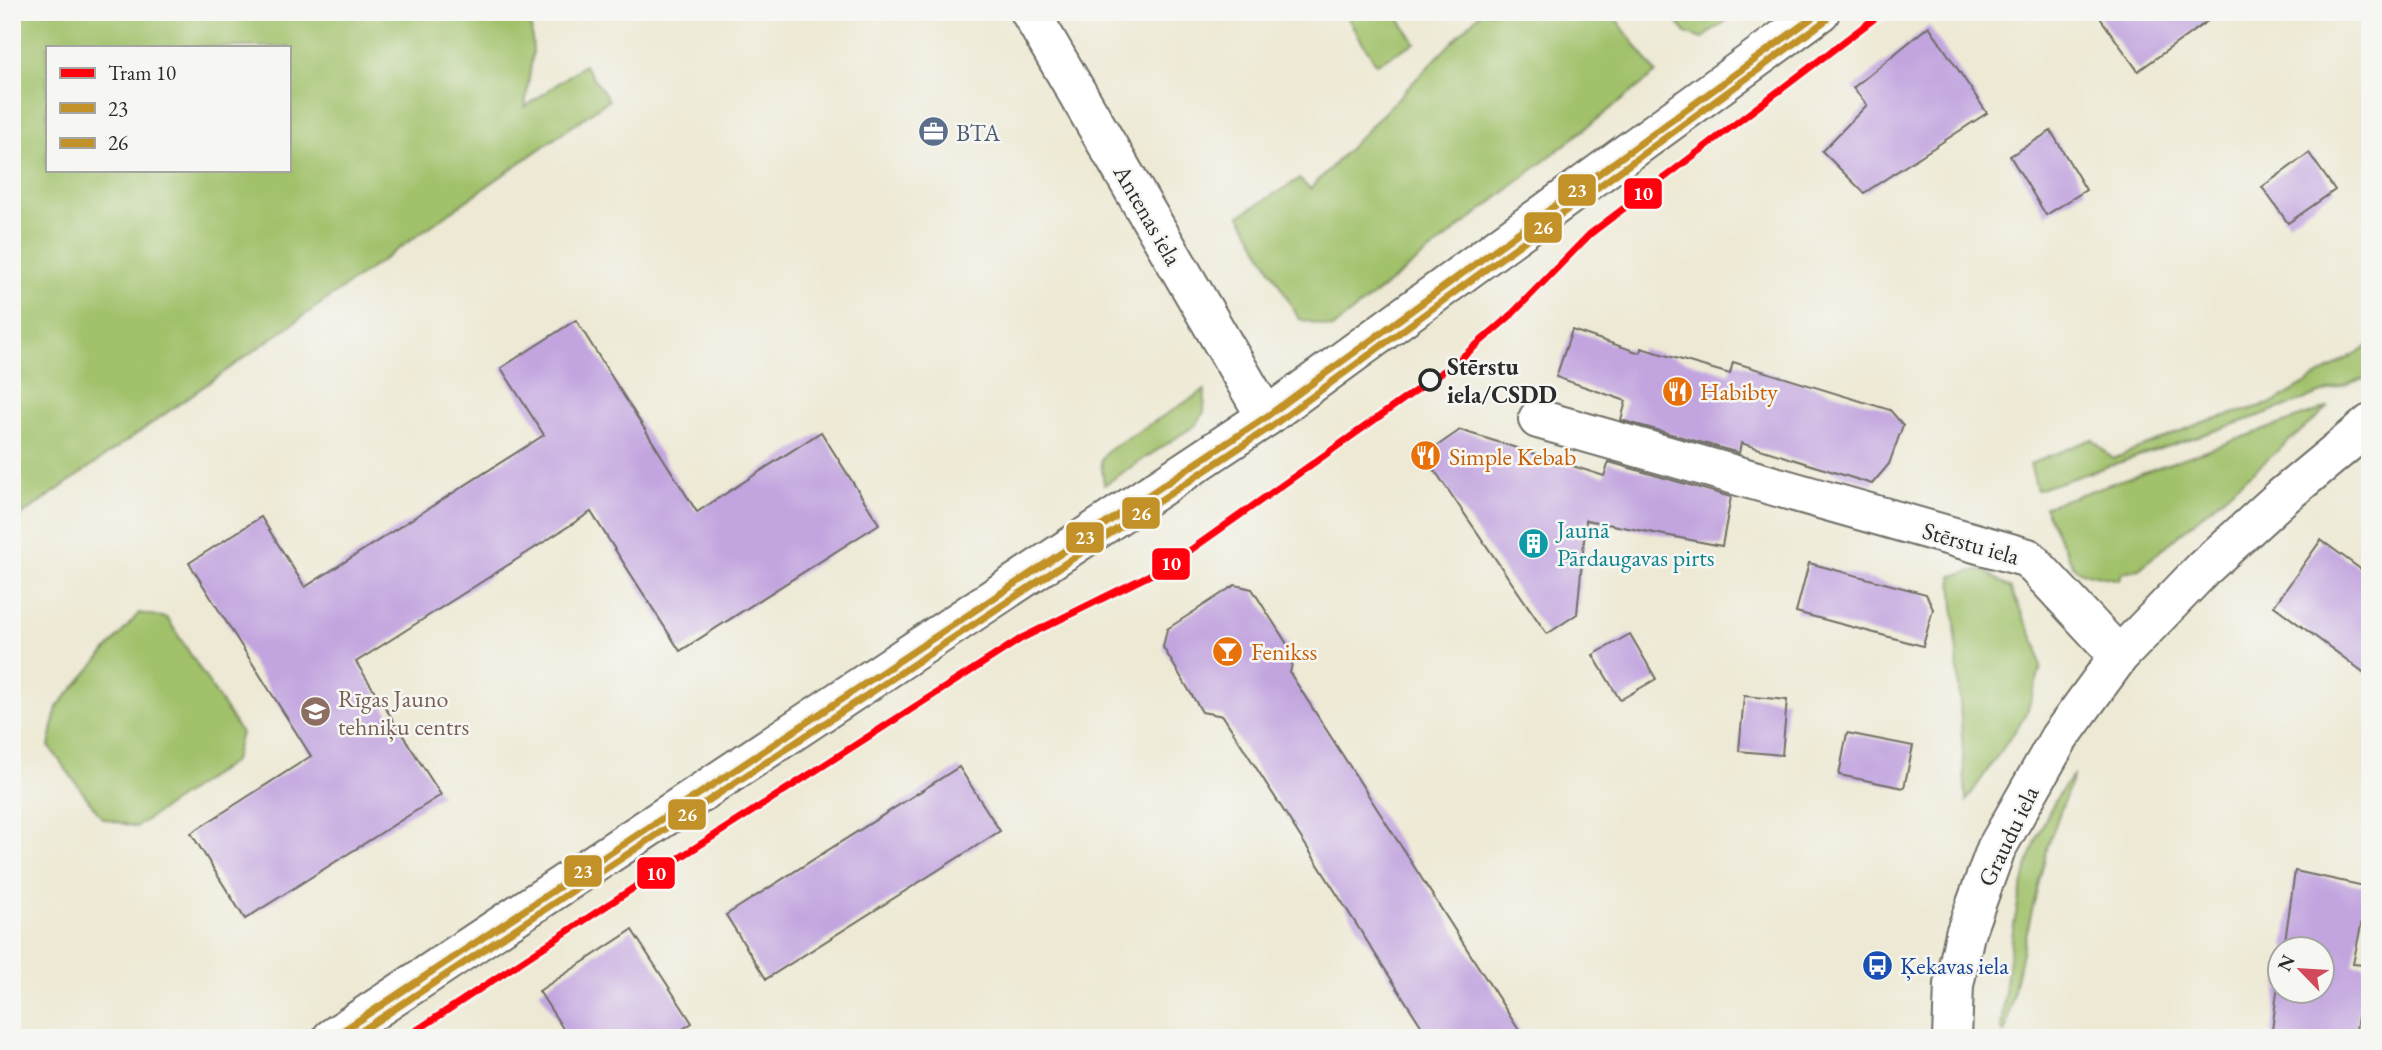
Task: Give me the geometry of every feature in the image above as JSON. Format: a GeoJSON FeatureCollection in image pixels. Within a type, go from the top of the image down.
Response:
{"type":"FeatureCollection","features":[{"type":"Feature","properties":{"kind":"street","name":"Antenas iela"},"geometry":{"type":"LineString","coordinates":[[1030,12],[1266,417]]}},
{"type":"Feature","properties":{"kind":"street"},"geometry":{"type":"LineString","coordinates":[[332,1038],[1266,417],[1821,12]]}},
{"type":"Feature","properties":{"kind":"street","name":"Stērstu iela"},"geometry":{"type":"LineString","coordinates":[[1538,419],[2028,558],[2119,656]]}},
{"type":"Feature","properties":{"kind":"street"},"geometry":{"type":"LineString","coordinates":[[2119,656],[2204,568],[2282,497],[2370,424]]}},
{"type":"Feature","properties":{"kind":"street","name":"Graudu iela"},"geometry":{"type":"LineString","coordinates":[[1952,1038],[1954,985],[1965,934],[1996,849],[2059,737],[2119,656]]}},
{"type":"Feature","properties":{"kind":"green space"},"geometry":{"type":"Polygon","coordinates":[[[12,12],[530,12],[533,51],[525,107],[584,65],[609,100],[12,522],[12,12]]]}},
{"type":"Feature","properties":{"kind":"green space"},"geometry":{"type":"Polygon","coordinates":[[[1344,12],[1395,12],[1415,43],[1376,64],[1344,12]]]}},
{"type":"Feature","properties":{"kind":"green space"},"geometry":{"type":"Polygon","coordinates":[[[1481,12],[1611,12],[1656,73],[1332,328],[1299,319],[1240,215],[1299,179],[1310,189],[1481,12]]]}},
{"type":"Feature","properties":{"kind":"green space"},"geometry":{"type":"Polygon","coordinates":[[[1668,12],[1738,12],[1702,39],[1687,34],[1668,12]]]}},
{"type":"Feature","properties":{"kind":"green space"},"geometry":{"type":"Polygon","coordinates":[[[2370,345],[2370,376],[2037,490],[2030,464],[2092,439],[2113,459],[2203,422],[2273,403],[2370,345]]]}},
{"type":"Feature","properties":{"kind":"green space"},"geometry":{"type":"Polygon","coordinates":[[[1205,390],[1204,412],[1197,424],[1104,485],[1101,460],[1107,451],[1205,390]]]}},
{"type":"Feature","properties":{"kind":"green space"},"geometry":{"type":"Polygon","coordinates":[[[2329,407],[2139,569],[2122,572],[2120,580],[2081,572],[2073,566],[2044,507],[2329,407]]]}},
{"type":"Feature","properties":{"kind":"green space"},"geometry":{"type":"Polygon","coordinates":[[[1982,569],[2010,588],[2037,646],[2041,667],[2026,715],[1966,801],[1952,576],[1982,569]]]}},
{"type":"Feature","properties":{"kind":"green space"},"geometry":{"type":"Polygon","coordinates":[[[139,613],[167,618],[241,733],[234,761],[136,827],[102,818],[49,746],[57,707],[139,613]]]}},
{"type":"Feature","properties":{"kind":"green space"},"geometry":{"type":"Polygon","coordinates":[[[2074,774],[2048,845],[2005,1033],[2001,1029],[2008,963],[2020,895],[2040,830],[2055,801],[2074,774]]]}},
{"type":"Feature","properties":{"kind":"building"},"geometry":{"type":"Polygon","coordinates":[[[2096,12],[2220,12],[2138,71],[2096,12]]]}},
{"type":"Feature","properties":{"kind":"building"},"geometry":{"type":"Polygon","coordinates":[[[1929,26],[1987,113],[1864,193],[1822,151],[1867,105],[1853,88],[1929,26]]]}},
{"type":"Feature","properties":{"kind":"building"},"geometry":{"type":"Polygon","coordinates":[[[2051,131],[2086,190],[2046,215],[2010,156],[2051,131]]]}},
{"type":"Feature","properties":{"kind":"building"},"geometry":{"type":"Polygon","coordinates":[[[2309,153],[2335,190],[2288,223],[2262,187],[2309,153]]]}},
{"type":"Feature","properties":{"kind":"building"},"geometry":{"type":"Polygon","coordinates":[[[576,320],[697,512],[821,432],[879,524],[680,651],[591,512],[356,662],[441,795],[245,919],[191,833],[311,756],[189,563],[261,517],[305,587],[544,435],[501,368],[576,320]]]}},
{"type":"Feature","properties":{"kind":"building"},"geometry":{"type":"Polygon","coordinates":[[[1572,330],[1640,353],[1641,348],[1730,374],[1733,362],[1890,410],[1903,425],[1889,464],[1872,484],[1741,443],[1739,453],[1621,420],[1626,401],[1556,377],[1572,330]]]}},
{"type":"Feature","properties":{"kind":"building","name":"Jaunā Pārdaugavas pirts"},"geometry":{"type":"Polygon","coordinates":[[[1460,430],[1604,476],[1609,462],[1731,497],[1722,546],[1586,520],[1577,614],[1547,634],[1424,455],[1460,430]]]}},
{"type":"Feature","properties":{"kind":"building"},"geometry":{"type":"Polygon","coordinates":[[[2321,540],[2370,576],[2370,677],[2274,606],[2321,540]]]}},
{"type":"Feature","properties":{"kind":"building"},"geometry":{"type":"Polygon","coordinates":[[[1809,563],[1926,594],[1933,609],[1923,646],[1796,612],[1809,563]]]}},
{"type":"Feature","properties":{"kind":"building"},"geometry":{"type":"Polygon","coordinates":[[[1235,585],[1252,589],[1294,655],[1290,673],[1524,1038],[1429,1038],[1223,716],[1202,712],[1163,647],[1167,629],[1235,585]]]}},
{"type":"Feature","properties":{"kind":"building"},"geometry":{"type":"Polygon","coordinates":[[[1630,634],[1656,679],[1620,700],[1593,655],[1630,634]]]}},
{"type":"Feature","properties":{"kind":"building"},"geometry":{"type":"Polygon","coordinates":[[[1744,696],[1787,700],[1782,755],[1739,751],[1744,696]]]}},
{"type":"Feature","properties":{"kind":"building"},"geometry":{"type":"Polygon","coordinates":[[[1847,733],[1913,746],[1904,788],[1839,775],[1847,733]]]}},
{"type":"Feature","properties":{"kind":"building"},"geometry":{"type":"Polygon","coordinates":[[[959,767],[1000,831],[766,979],[726,915],[959,767]]]}},
{"type":"Feature","properties":{"kind":"building"},"geometry":{"type":"Polygon","coordinates":[[[2295,871],[2369,887],[2353,964],[2365,965],[2355,1038],[2271,1038],[2275,1004],[2336,1004],[2336,934],[2286,934],[2295,871]]]}},
{"type":"Feature","properties":{"kind":"building"},"geometry":{"type":"Polygon","coordinates":[[[632,930],[692,1023],[669,1038],[569,1038],[539,991],[632,930]]]}},
{"type":"Feature","properties":{"kind":"tram line","name":"10"},"geometry":{"type":"LineString","coordinates":[[405,1038],[1022,638],[1168,566],[1459,360],[1511,315],[1590,234],[1883,12]]}},
{"type":"Feature","properties":{"kind":"transit line","name":"23"},"geometry":{"type":"LineString","coordinates":[[332,1038],[1266,417],[1820,12]]}},
{"type":"Feature","properties":{"kind":"transit line","name":"26"},"geometry":{"type":"LineString","coordinates":[[351,1038],[1272,426],[1826,20]]}},
{"type":"Feature","properties":{"kind":"place","name":"BTA"},"geometry":{"type":"Point","coordinates":[933,132]}},
{"type":"Feature","properties":{"kind":"place","name":"Stērstu iela/CSDD"},"geometry":{"type":"Point","coordinates":[1430,380]}},
{"type":"Feature","properties":{"kind":"place","name":"Habibty"},"geometry":{"type":"Point","coordinates":[1677,391]}},
{"type":"Feature","properties":{"kind":"place","name":"Simple Kebab"},"geometry":{"type":"Point","coordinates":[1426,456]}},
{"type":"Feature","properties":{"kind":"place","name":"Jaunā Pārdaugavas pirts"},"geometry":{"type":"Point","coordinates":[1534,543]}},
{"type":"Feature","properties":{"kind":"place","name":"Fenikss"},"geometry":{"type":"Point","coordinates":[1228,651]}},
{"type":"Feature","properties":{"kind":"place","name":"Rīgas Jauno tehniķu centrs"},"geometry":{"type":"Point","coordinates":[315,712]}},
{"type":"Feature","properties":{"kind":"place","name":"Ķekavas iela"},"geometry":{"type":"Point","coordinates":[1877,965]}}]}
